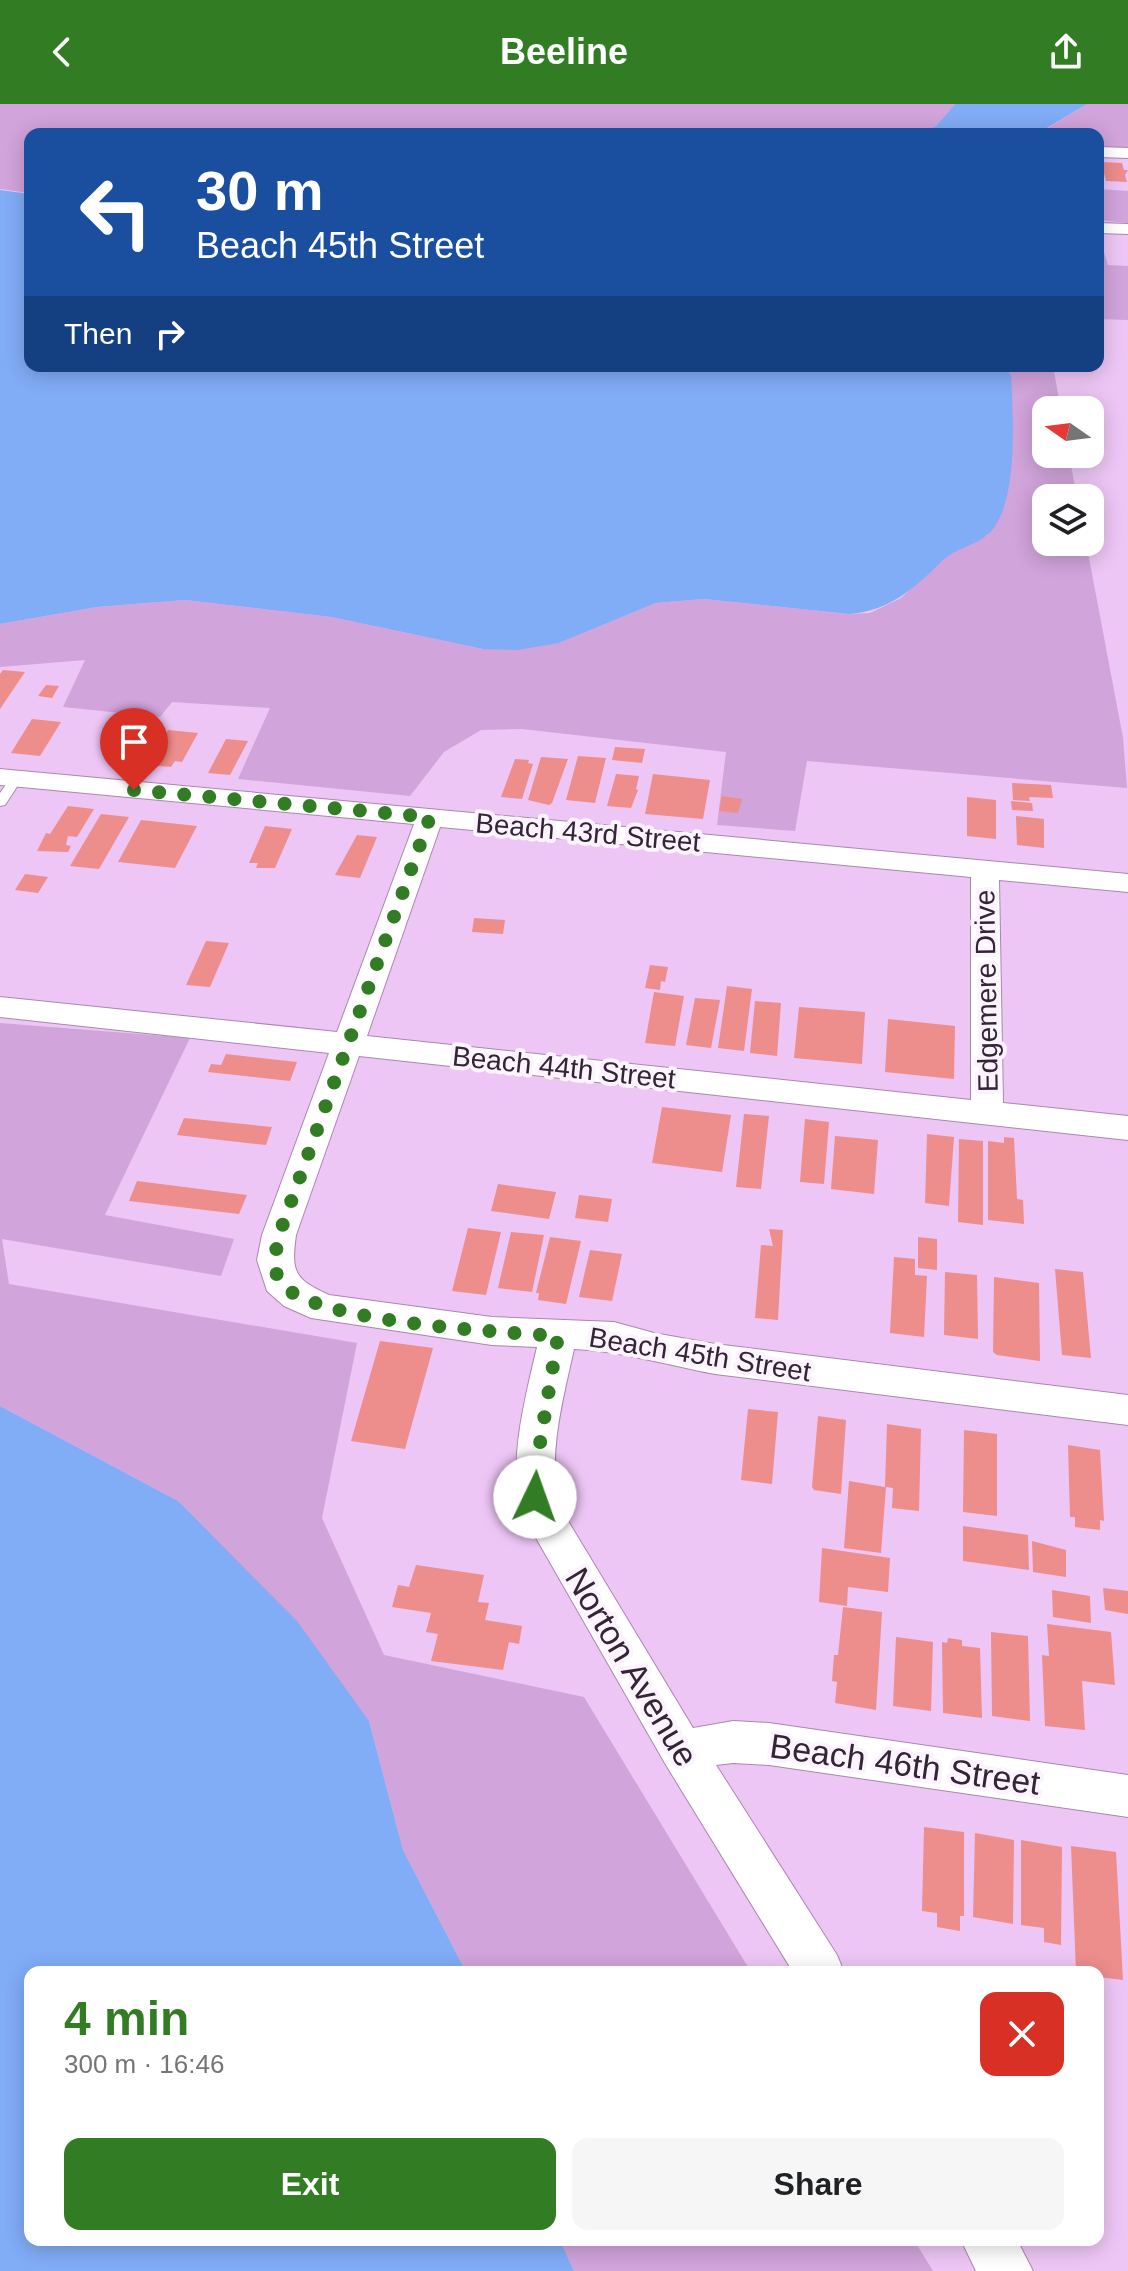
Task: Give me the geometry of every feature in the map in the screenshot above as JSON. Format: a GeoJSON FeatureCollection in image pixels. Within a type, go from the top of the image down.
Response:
{"type":"FeatureCollection","features":[{"type":"Feature","properties":{"kind":"street"},"geometry":{"type":"LineString","coordinates":[[1104,152],[1128,153]]}},
{"type":"Feature","properties":{"kind":"street"},"geometry":{"type":"LineString","coordinates":[[1104,228],[1128,229]]}},
{"type":"Feature","properties":{"kind":"street","name":"Beach 43rd Street"},"geometry":{"type":"LineString","coordinates":[[8,778],[1128,883]]}},
{"type":"Feature","properties":{"kind":"street"},"geometry":{"type":"LineString","coordinates":[[347,1044],[430,817]]}},
{"type":"Feature","properties":{"kind":"street","name":"Edgemere Drive"},"geometry":{"type":"LineString","coordinates":[[985,870],[987,1112]]}},
{"type":"Feature","properties":{"kind":"street","name":"Beach 44th Street"},"geometry":{"type":"LineString","coordinates":[[0,1007],[1128,1128]]}},
{"type":"Feature","properties":{"kind":"street","name":"Beach 45th Street"},"geometry":{"type":"LineString","coordinates":[[347,1044],[279,1235],[275,1260],[280,1281],[297,1296],[342,1312],[558,1336],[614,1336],[654,1348],[715,1359],[1128,1410]]}},
{"type":"Feature","properties":{"kind":"street","name":"Norton Avenue"},"geometry":{"type":"LineString","coordinates":[[558,1336],[535,1473],[535,1497],[555,1540],[816,1966]]}},
{"type":"Feature","properties":{"kind":"street","name":"Beach 46th Street"},"geometry":{"type":"LineString","coordinates":[[682,1750],[733,1742],[769,1744],[1128,1796]]}},
{"type":"Feature","properties":{"kind":"street"},"geometry":{"type":"LineString","coordinates":[[991,2246],[1006,2271]]}},
{"type":"Feature","properties":{"kind":"lane"},"geometry":{"type":"LineString","coordinates":[[0,802],[8,778]]}},
{"type":"Feature","properties":{"kind":"shaded area"},"geometry":{"type":"Polygon","coordinates":[[[0,104],[955,104],[931,128],[24,128],[24,192],[0,189],[0,104]]]}},
{"type":"Feature","properties":{"kind":"shaded area"},"geometry":{"type":"Polygon","coordinates":[[[1087,104],[1128,104],[1128,148],[1104,147],[1104,128],[1048,128],[1087,104]]]}},
{"type":"Feature","properties":{"kind":"shaded area"},"geometry":{"type":"Polygon","coordinates":[[[1104,189],[1128,191],[1128,223],[1104,221],[1104,189]]]}},
{"type":"Feature","properties":{"kind":"shaded area"},"geometry":{"type":"Polygon","coordinates":[[[1104,253],[1108,265],[1128,266],[1128,320],[1104,319],[1104,253]]]}},
{"type":"Feature","properties":{"kind":"shaded area"},"geometry":{"type":"Polygon","coordinates":[[[1009,372],[1054,372],[1058,396],[1032,396],[1032,468],[1072,468],[1074,484],[1032,484],[1032,556],[1089,556],[1123,738],[1127,788],[807,761],[795,831],[717,825],[726,752],[522,729],[481,730],[444,752],[410,796],[238,779],[270,708],[172,702],[160,717],[63,707],[85,660],[0,667],[0,624],[97,607],[185,600],[331,617],[483,649],[559,643],[656,603],[704,599],[849,614],[870,613],[901,598],[946,556],[988,535],[1011,375],[1009,372]]]}},
{"type":"Feature","properties":{"kind":"shaded area"},"geometry":{"type":"Polygon","coordinates":[[[0,1023],[190,1038],[105,1215],[234,1239],[221,1276],[2,1239],[9,1284],[357,1343],[322,1518],[384,1655],[584,1697],[747,1966],[463,1966],[403,1850],[369,1721],[178,1501],[0,1406],[0,1023]]]}},
{"type":"Feature","properties":{"kind":"shaded area"},"geometry":{"type":"Polygon","coordinates":[[[563,2246],[918,2246],[933,2271],[574,2271],[563,2246]]]}},
{"type":"Feature","properties":{"kind":"water"},"geometry":{"type":"Polygon","coordinates":[[[955,104],[1087,104],[1047,128],[931,128],[955,104]]]}},
{"type":"Feature","properties":{"kind":"water"},"geometry":{"type":"Polygon","coordinates":[[[0,190],[24,193],[24,372],[1009,372],[1011,375],[1012,460],[1005,505],[997,523],[986,536],[948,556],[901,596],[864,612],[849,614],[704,599],[656,603],[559,643],[517,650],[483,649],[331,617],[185,600],[97,607],[0,624],[0,190]]]}},
{"type":"Feature","properties":{"kind":"water"},"geometry":{"type":"Polygon","coordinates":[[[0,1406],[178,1501],[297,1621],[369,1721],[403,1850],[463,1966],[24,1966],[24,2246],[563,2246],[574,2271],[0,2271],[0,1406]]]}},
{"type":"Feature","properties":{"kind":"building"},"geometry":{"type":"Polygon","coordinates":[[[1104,162],[1122,163],[1124,170],[1128,170],[1125,175],[1127,182],[1106,181],[1104,162]]]}},
{"type":"Feature","properties":{"kind":"building"},"geometry":{"type":"Polygon","coordinates":[[[3,670],[25,672],[0,709],[0,674],[3,670]]]}},
{"type":"Feature","properties":{"kind":"building"},"geometry":{"type":"Polygon","coordinates":[[[46,685],[59,686],[52,698],[38,696],[46,685]]]}},
{"type":"Feature","properties":{"kind":"building"},"geometry":{"type":"Polygon","coordinates":[[[32,719],[61,722],[40,756],[11,753],[32,719]]]}},
{"type":"Feature","properties":{"kind":"building"},"geometry":{"type":"Polygon","coordinates":[[[168,730],[198,733],[182,762],[175,761],[171,767],[147,765],[168,730]]]}},
{"type":"Feature","properties":{"kind":"building"},"geometry":{"type":"Polygon","coordinates":[[[226,739],[248,741],[230,775],[208,773],[226,739]]]}},
{"type":"Feature","properties":{"kind":"building"},"geometry":{"type":"Polygon","coordinates":[[[615,747],[645,749],[642,763],[612,760],[615,747]]]}},
{"type":"Feature","properties":{"kind":"building"},"geometry":{"type":"Polygon","coordinates":[[[578,756],[606,758],[595,803],[566,800],[578,756]]]}},
{"type":"Feature","properties":{"kind":"building"},"geometry":{"type":"Polygon","coordinates":[[[541,757],[568,759],[549,805],[528,800],[541,757]]]}},
{"type":"Feature","properties":{"kind":"building"},"geometry":{"type":"Polygon","coordinates":[[[515,759],[529,760],[528,763],[533,764],[522,799],[501,797],[515,759]]]}},
{"type":"Feature","properties":{"kind":"building"},"geometry":{"type":"Polygon","coordinates":[[[616,774],[639,776],[638,790],[631,808],[607,806],[616,774]]]}},
{"type":"Feature","properties":{"kind":"building"},"geometry":{"type":"Polygon","coordinates":[[[653,774],[710,780],[703,819],[645,814],[653,774]]]}},
{"type":"Feature","properties":{"kind":"building"},"geometry":{"type":"Polygon","coordinates":[[[1012,783],[1051,785],[1053,798],[1013,800],[1012,783]]]}},
{"type":"Feature","properties":{"kind":"building"},"geometry":{"type":"Polygon","coordinates":[[[722,796],[742,799],[738,813],[719,811],[722,796]]]}},
{"type":"Feature","properties":{"kind":"building"},"geometry":{"type":"Polygon","coordinates":[[[967,797],[996,800],[996,839],[967,836],[967,797]]]}},
{"type":"Feature","properties":{"kind":"building"},"geometry":{"type":"Polygon","coordinates":[[[1011,801],[1032,803],[1033,811],[1012,810],[1011,801]]]}},
{"type":"Feature","properties":{"kind":"building"},"geometry":{"type":"Polygon","coordinates":[[[68,806],[94,809],[77,837],[68,836],[66,845],[71,846],[68,852],[37,851],[46,833],[50,834],[68,806]]]}},
{"type":"Feature","properties":{"kind":"building"},"geometry":{"type":"Polygon","coordinates":[[[101,814],[129,817],[99,869],[70,866],[101,814]]]}},
{"type":"Feature","properties":{"kind":"building"},"geometry":{"type":"Polygon","coordinates":[[[1016,816],[1044,819],[1044,848],[1017,845],[1016,816]]]}},
{"type":"Feature","properties":{"kind":"building"},"geometry":{"type":"Polygon","coordinates":[[[141,820],[197,826],[175,868],[118,862],[141,820]]]}},
{"type":"Feature","properties":{"kind":"building"},"geometry":{"type":"Polygon","coordinates":[[[265,826],[292,829],[275,868],[256,868],[258,863],[249,863],[265,826]]]}},
{"type":"Feature","properties":{"kind":"building"},"geometry":{"type":"Polygon","coordinates":[[[357,835],[377,837],[360,878],[335,875],[357,835]]]}},
{"type":"Feature","properties":{"kind":"building"},"geometry":{"type":"Polygon","coordinates":[[[25,874],[48,877],[38,893],[15,890],[25,874]]]}},
{"type":"Feature","properties":{"kind":"building"},"geometry":{"type":"Polygon","coordinates":[[[474,918],[505,920],[503,934],[472,932],[474,918]]]}},
{"type":"Feature","properties":{"kind":"building"},"geometry":{"type":"Polygon","coordinates":[[[206,941],[229,943],[210,987],[186,985],[206,941]]]}},
{"type":"Feature","properties":{"kind":"building"},"geometry":{"type":"Polygon","coordinates":[[[650,965],[668,967],[660,990],[645,988],[650,965]]]}},
{"type":"Feature","properties":{"kind":"building"},"geometry":{"type":"Polygon","coordinates":[[[727,986],[752,989],[744,1051],[718,1048],[727,986]]]}},
{"type":"Feature","properties":{"kind":"building"},"geometry":{"type":"Polygon","coordinates":[[[654,992],[684,996],[675,1046],[645,1043],[654,992]]]}},
{"type":"Feature","properties":{"kind":"building"},"geometry":{"type":"Polygon","coordinates":[[[695,998],[720,1000],[711,1048],[686,1045],[695,998]]]}},
{"type":"Feature","properties":{"kind":"building"},"geometry":{"type":"Polygon","coordinates":[[[755,1001],[781,1003],[777,1056],[750,1053],[755,1001]]]}},
{"type":"Feature","properties":{"kind":"building"},"geometry":{"type":"Polygon","coordinates":[[[799,1007],[865,1012],[862,1064],[794,1058],[799,1007]]]}},
{"type":"Feature","properties":{"kind":"building"},"geometry":{"type":"Polygon","coordinates":[[[888,1019],[955,1026],[954,1079],[885,1072],[888,1019]]]}},
{"type":"Feature","properties":{"kind":"building"},"geometry":{"type":"Polygon","coordinates":[[[226,1054],[297,1062],[290,1081],[208,1072],[211,1064],[221,1065],[226,1054]]]}},
{"type":"Feature","properties":{"kind":"building"},"geometry":{"type":"Polygon","coordinates":[[[662,1107],[731,1115],[722,1172],[652,1163],[662,1107]]]}},
{"type":"Feature","properties":{"kind":"building"},"geometry":{"type":"Polygon","coordinates":[[[744,1114],[769,1116],[761,1189],[736,1187],[744,1114]]]}},
{"type":"Feature","properties":{"kind":"building"},"geometry":{"type":"Polygon","coordinates":[[[184,1118],[272,1127],[266,1145],[177,1135],[184,1118]]]}},
{"type":"Feature","properties":{"kind":"building"},"geometry":{"type":"Polygon","coordinates":[[[805,1119],[829,1122],[824,1184],[800,1182],[805,1119]]]}},
{"type":"Feature","properties":{"kind":"building"},"geometry":{"type":"Polygon","coordinates":[[[927,1134],[954,1137],[949,1206],[925,1203],[927,1134]]]}},
{"type":"Feature","properties":{"kind":"building"},"geometry":{"type":"Polygon","coordinates":[[[835,1136],[878,1140],[874,1194],[831,1189],[835,1136]]]}},
{"type":"Feature","properties":{"kind":"building"},"geometry":{"type":"Polygon","coordinates":[[[1004,1137],[1014,1138],[1017,1199],[1023,1200],[1024,1224],[988,1220],[988,1141],[1004,1143],[1004,1137]]]}},
{"type":"Feature","properties":{"kind":"building"},"geometry":{"type":"Polygon","coordinates":[[[959,1139],[983,1141],[983,1225],[958,1222],[959,1139]]]}},
{"type":"Feature","properties":{"kind":"building"},"geometry":{"type":"Polygon","coordinates":[[[137,1181],[247,1195],[239,1214],[129,1201],[137,1181]]]}},
{"type":"Feature","properties":{"kind":"building"},"geometry":{"type":"Polygon","coordinates":[[[498,1184],[556,1192],[549,1219],[491,1211],[498,1184]]]}},
{"type":"Feature","properties":{"kind":"building"},"geometry":{"type":"Polygon","coordinates":[[[579,1195],[612,1199],[608,1222],[575,1218],[579,1195]]]}},
{"type":"Feature","properties":{"kind":"building"},"geometry":{"type":"Polygon","coordinates":[[[468,1228],[501,1232],[486,1295],[452,1291],[468,1228]]]}},
{"type":"Feature","properties":{"kind":"building"},"geometry":{"type":"Polygon","coordinates":[[[769,1229],[783,1230],[778,1320],[755,1318],[761,1245],[773,1246],[769,1229]]]}},
{"type":"Feature","properties":{"kind":"building"},"geometry":{"type":"Polygon","coordinates":[[[511,1232],[544,1235],[532,1292],[498,1288],[511,1232]]]}},
{"type":"Feature","properties":{"kind":"building"},"geometry":{"type":"Polygon","coordinates":[[[550,1237],[581,1241],[566,1304],[538,1300],[539,1293],[536,1293],[550,1237]]]}},
{"type":"Feature","properties":{"kind":"building"},"geometry":{"type":"Polygon","coordinates":[[[918,1237],[937,1239],[937,1270],[918,1268],[918,1237]]]}},
{"type":"Feature","properties":{"kind":"building"},"geometry":{"type":"Polygon","coordinates":[[[590,1250],[622,1254],[612,1301],[579,1297],[590,1250]]]}},
{"type":"Feature","properties":{"kind":"building"},"geometry":{"type":"Polygon","coordinates":[[[894,1257],[915,1259],[915,1275],[927,1276],[924,1337],[890,1333],[894,1257]]]}},
{"type":"Feature","properties":{"kind":"building"},"geometry":{"type":"Polygon","coordinates":[[[1055,1269],[1083,1272],[1091,1358],[1062,1355],[1055,1269]]]}},
{"type":"Feature","properties":{"kind":"building"},"geometry":{"type":"Polygon","coordinates":[[[945,1272],[977,1275],[978,1339],[944,1335],[945,1272]]]}},
{"type":"Feature","properties":{"kind":"building"},"geometry":{"type":"Polygon","coordinates":[[[994,1277],[1039,1283],[1040,1361],[993,1352],[994,1277]]]}},
{"type":"Feature","properties":{"kind":"building"},"geometry":{"type":"Polygon","coordinates":[[[380,1341],[433,1348],[405,1449],[351,1441],[380,1341]]]}},
{"type":"Feature","properties":{"kind":"building"},"geometry":{"type":"Polygon","coordinates":[[[748,1409],[778,1412],[772,1484],[741,1480],[748,1409]]]}},
{"type":"Feature","properties":{"kind":"building"},"geometry":{"type":"Polygon","coordinates":[[[818,1416],[846,1420],[841,1494],[814,1490],[812,1487],[818,1416]]]}},
{"type":"Feature","properties":{"kind":"building"},"geometry":{"type":"Polygon","coordinates":[[[887,1424],[921,1429],[919,1511],[892,1508],[893,1488],[886,1487],[881,1553],[844,1548],[849,1481],[885,1487],[887,1424]]]}},
{"type":"Feature","properties":{"kind":"building"},"geometry":{"type":"Polygon","coordinates":[[[964,1430],[997,1434],[997,1516],[963,1512],[964,1430]]]}},
{"type":"Feature","properties":{"kind":"building"},"geometry":{"type":"Polygon","coordinates":[[[1068,1445],[1100,1450],[1104,1521],[1100,1520],[1100,1530],[1075,1527],[1075,1517],[1070,1517],[1068,1445]]]}},
{"type":"Feature","properties":{"kind":"building"},"geometry":{"type":"Polygon","coordinates":[[[963,1526],[1028,1535],[1029,1570],[963,1561],[963,1526]]]}},
{"type":"Feature","properties":{"kind":"building"},"geometry":{"type":"Polygon","coordinates":[[[1032,1541],[1066,1550],[1066,1577],[1033,1572],[1032,1541]]]}},
{"type":"Feature","properties":{"kind":"building"},"geometry":{"type":"Polygon","coordinates":[[[822,1548],[890,1558],[888,1592],[848,1587],[847,1606],[819,1602],[822,1548]]]}},
{"type":"Feature","properties":{"kind":"building"},"geometry":{"type":"Polygon","coordinates":[[[416,1565],[484,1575],[478,1602],[489,1603],[485,1620],[522,1626],[519,1644],[509,1642],[503,1670],[431,1661],[438,1634],[426,1632],[431,1613],[392,1607],[398,1585],[409,1587],[416,1565]]]}},
{"type":"Feature","properties":{"kind":"building"},"geometry":{"type":"Polygon","coordinates":[[[1103,1588],[1128,1591],[1128,1614],[1105,1610],[1103,1588]]]}},
{"type":"Feature","properties":{"kind":"building"},"geometry":{"type":"Polygon","coordinates":[[[1052,1590],[1090,1596],[1091,1623],[1053,1617],[1052,1590]]]}},
{"type":"Feature","properties":{"kind":"building"},"geometry":{"type":"Polygon","coordinates":[[[843,1607],[882,1612],[876,1710],[835,1703],[837,1682],[832,1681],[834,1655],[838,1655],[843,1607]]]}},
{"type":"Feature","properties":{"kind":"building"},"geometry":{"type":"Polygon","coordinates":[[[1047,1624],[1111,1632],[1115,1685],[1082,1681],[1085,1730],[1045,1726],[1042,1655],[1049,1656],[1047,1624]]]}},
{"type":"Feature","properties":{"kind":"building"},"geometry":{"type":"Polygon","coordinates":[[[991,1632],[1028,1636],[1030,1721],[992,1716],[991,1632]]]}},
{"type":"Feature","properties":{"kind":"building"},"geometry":{"type":"Polygon","coordinates":[[[896,1637],[933,1642],[931,1711],[893,1706],[896,1637]]]}},
{"type":"Feature","properties":{"kind":"building"},"geometry":{"type":"Polygon","coordinates":[[[948,1638],[962,1640],[962,1646],[980,1648],[982,1718],[943,1713],[942,1642],[947,1643],[948,1638]]]}},
{"type":"Feature","properties":{"kind":"building"},"geometry":{"type":"Polygon","coordinates":[[[924,1827],[964,1832],[964,1916],[960,1916],[960,1931],[937,1927],[937,1913],[922,1911],[924,1827]]]}},
{"type":"Feature","properties":{"kind":"building"},"geometry":{"type":"Polygon","coordinates":[[[975,1833],[1014,1840],[1013,1924],[973,1917],[975,1833]]]}},
{"type":"Feature","properties":{"kind":"building"},"geometry":{"type":"Polygon","coordinates":[[[1021,1840],[1062,1847],[1061,1945],[1044,1942],[1044,1928],[1021,1925],[1021,1840]]]}},
{"type":"Feature","properties":{"kind":"building"},"geometry":{"type":"Polygon","coordinates":[[[1071,1846],[1116,1852],[1123,1980],[1104,1978],[1104,1966],[1076,1966],[1071,1846]]]}},
{"type":"Feature","properties":{"kind":"route"},"geometry":{"type":"LineString","coordinates":[[134,790],[430,817],[279,1235],[275,1270],[287,1289],[324,1308],[465,1328],[558,1336],[535,1473],[535,1497]]}}]}
